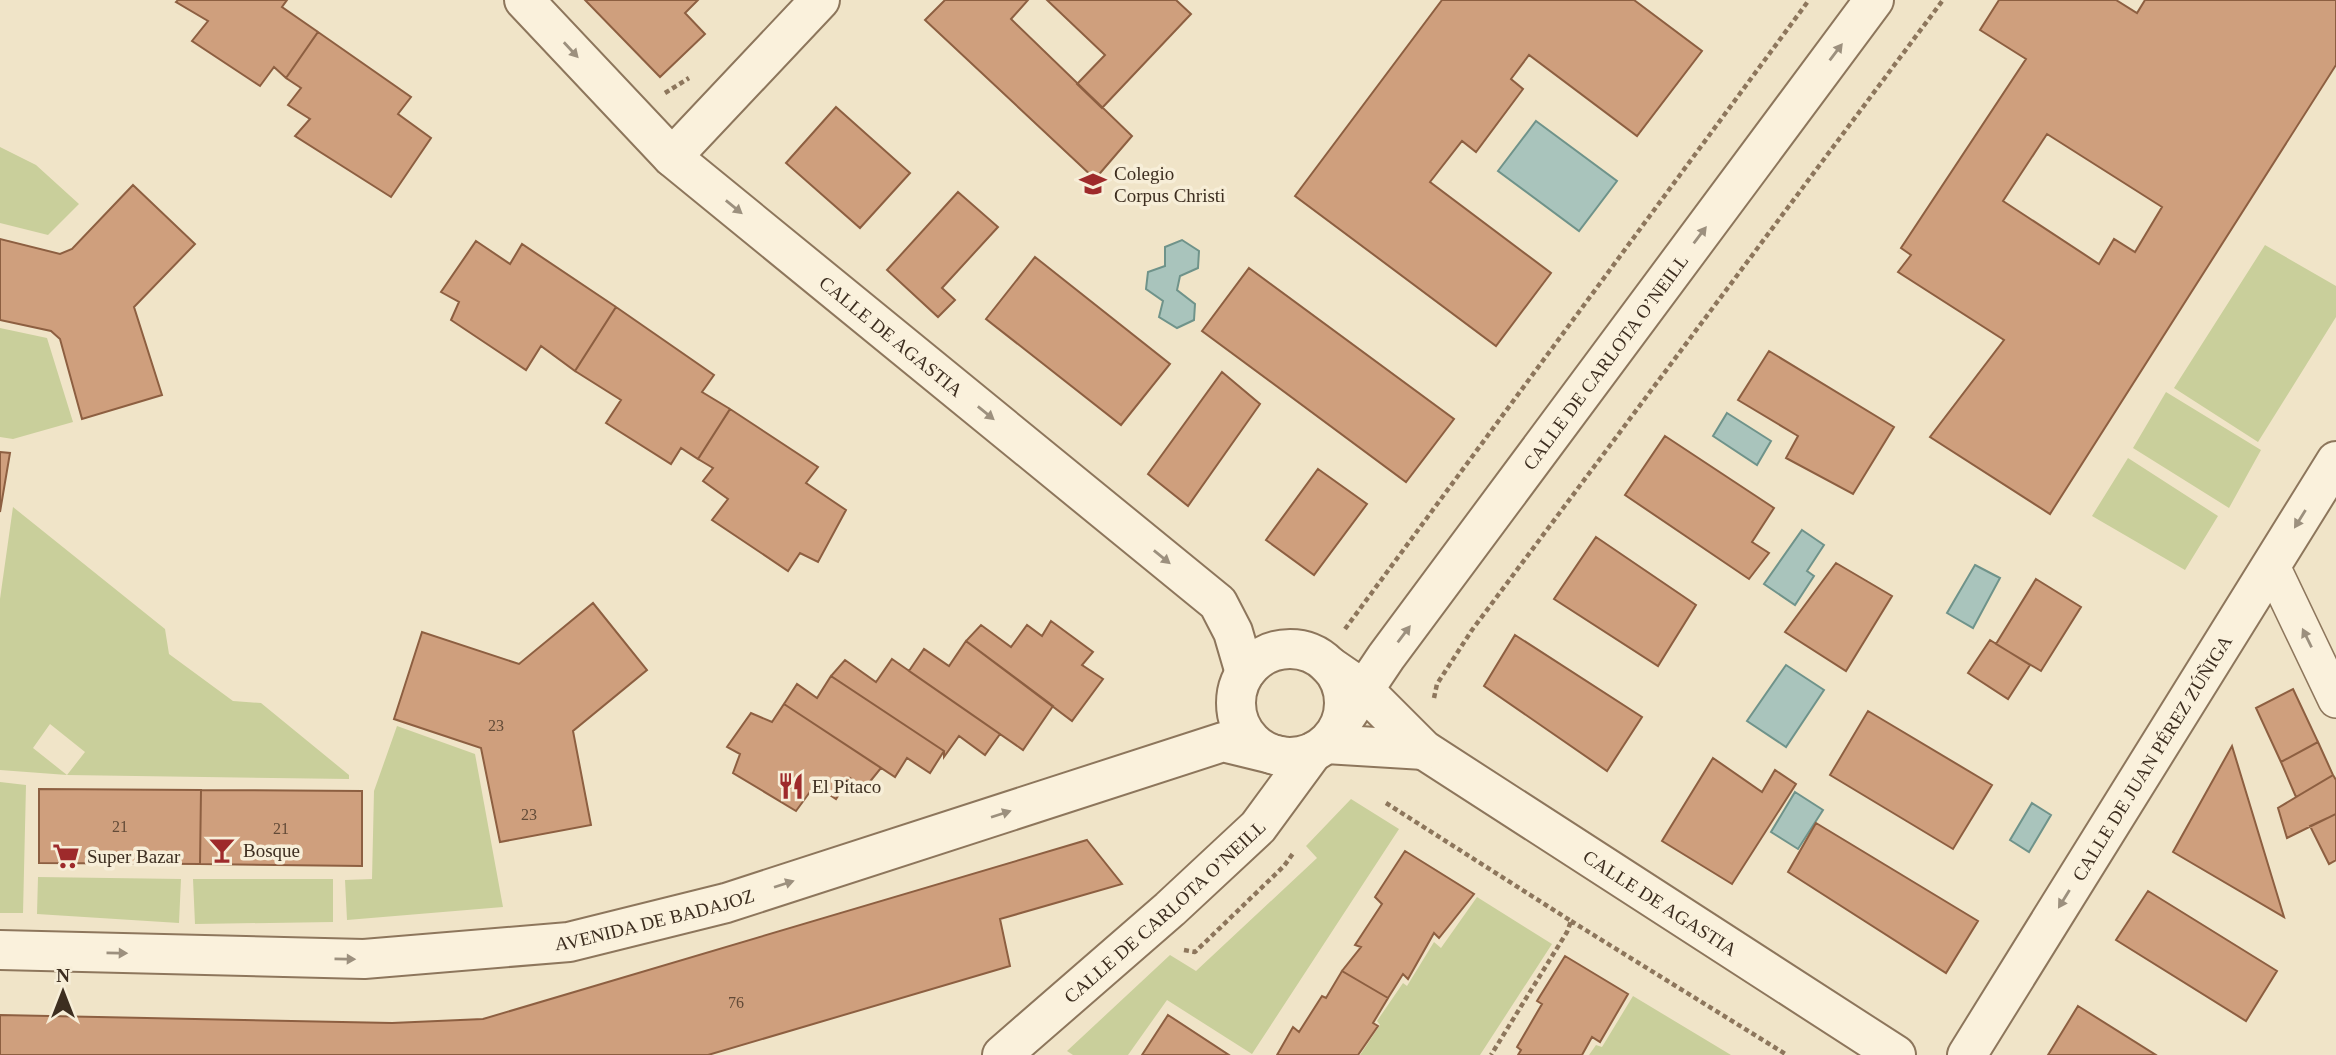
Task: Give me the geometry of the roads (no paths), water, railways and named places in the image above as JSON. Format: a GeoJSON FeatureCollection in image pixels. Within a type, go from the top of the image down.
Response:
{"type":"FeatureCollection","features":[{"type":"Feature","properties":{"kind":"street","name":"CALLE DE AGASTIA"},"geometry":{"type":"LineString","coordinates":[[524,0],[673,157],[1218,603],[1233,632],[1245,673]]}},
{"type":"Feature","properties":{"kind":"street"},"geometry":{"type":"LineString","coordinates":[[673,157],[820,0]]}},
{"type":"Feature","properties":{"kind":"street","name":"CALLE DE CARLOTA O’NEILL"},"geometry":{"type":"LineString","coordinates":[[1002,1055],[1170,909],[1258,827],[1315,745],[1363,689],[1874,0]]}},
{"type":"Feature","properties":{"kind":"street","name":"CALLE DE JUAN PÉREZ ZÚÑIGA"},"geometry":{"type":"LineString","coordinates":[[1967,1055],[2336,461]]}},
{"type":"Feature","properties":{"kind":"street"},"geometry":{"type":"LineString","coordinates":[[2271,564],[2336,700]]}},
{"type":"Feature","properties":{"kind":"street"},"geometry":{"type":"LineString","coordinates":[[1284,649],[1315,655],[1328,665],[1338,678],[1344,694],[1344,710],[1315,745],[1269,753],[1256,745],[1245,733],[1230,730],[1238,688],[1245,673],[1256,661],[1269,653],[1284,649]]}},
{"type":"Feature","properties":{"kind":"street","name":"CALLE DE AGASTIA"},"geometry":{"type":"LineString","coordinates":[[1328,665],[1363,689],[1424,750],[1896,1055]]}},
{"type":"Feature","properties":{"kind":"street","name":"AVENIDA DE BADAJOZ"},"geometry":{"type":"LineString","coordinates":[[0,950],[364,959],[569,942],[726,903],[1230,730]]}},
{"type":"Feature","properties":{"kind":"street","name":"CALLE DE AGASTIA"},"geometry":{"type":"LineString","coordinates":[[1315,745],[1424,750]]}},
{"type":"Feature","properties":{"kind":"water"},"geometry":{"type":"Polygon","coordinates":[[[1536,121],[1617,181],[1579,231],[1498,171],[1536,121]]]}},
{"type":"Feature","properties":{"kind":"water"},"geometry":{"type":"Polygon","coordinates":[[[1182,240],[1199,251],[1198,268],[1180,276],[1177,290],[1195,304],[1194,320],[1177,328],[1159,317],[1163,301],[1146,289],[1148,272],[1165,266],[1165,247],[1182,240]]]}},
{"type":"Feature","properties":{"kind":"water"},"geometry":{"type":"Polygon","coordinates":[[[1727,413],[1771,441],[1757,465],[1713,436],[1727,413]]]}},
{"type":"Feature","properties":{"kind":"water"},"geometry":{"type":"Polygon","coordinates":[[[1802,530],[1824,545],[1807,571],[1814,576],[1795,605],[1764,584],[1802,530]]]}},
{"type":"Feature","properties":{"kind":"water"},"geometry":{"type":"Polygon","coordinates":[[[1975,565],[2000,578],[1973,628],[1947,613],[1975,565]]]}},
{"type":"Feature","properties":{"kind":"water"},"geometry":{"type":"Polygon","coordinates":[[[1786,665],[1824,690],[1786,747],[1747,721],[1786,665]]]}},
{"type":"Feature","properties":{"kind":"water"},"geometry":{"type":"Polygon","coordinates":[[[1795,792],[1823,810],[1798,849],[1771,832],[1795,792]]]}},
{"type":"Feature","properties":{"kind":"water"},"geometry":{"type":"Polygon","coordinates":[[[2032,803],[2051,815],[2029,852],[2010,840],[2032,803]]]}},
{"type":"Feature","properties":{"kind":"place","name":"Colegio Corpus Christi"},"geometry":{"type":"Point","coordinates":[1093,184]}},
{"type":"Feature","properties":{"kind":"place","name":"El Pitaco"},"geometry":{"type":"Point","coordinates":[791,786]}},
{"type":"Feature","properties":{"kind":"place","name":"Bosque"},"geometry":{"type":"Point","coordinates":[222,850]}},
{"type":"Feature","properties":{"kind":"place","name":"Super Bazar"},"geometry":{"type":"Point","coordinates":[66,856]}}]}
